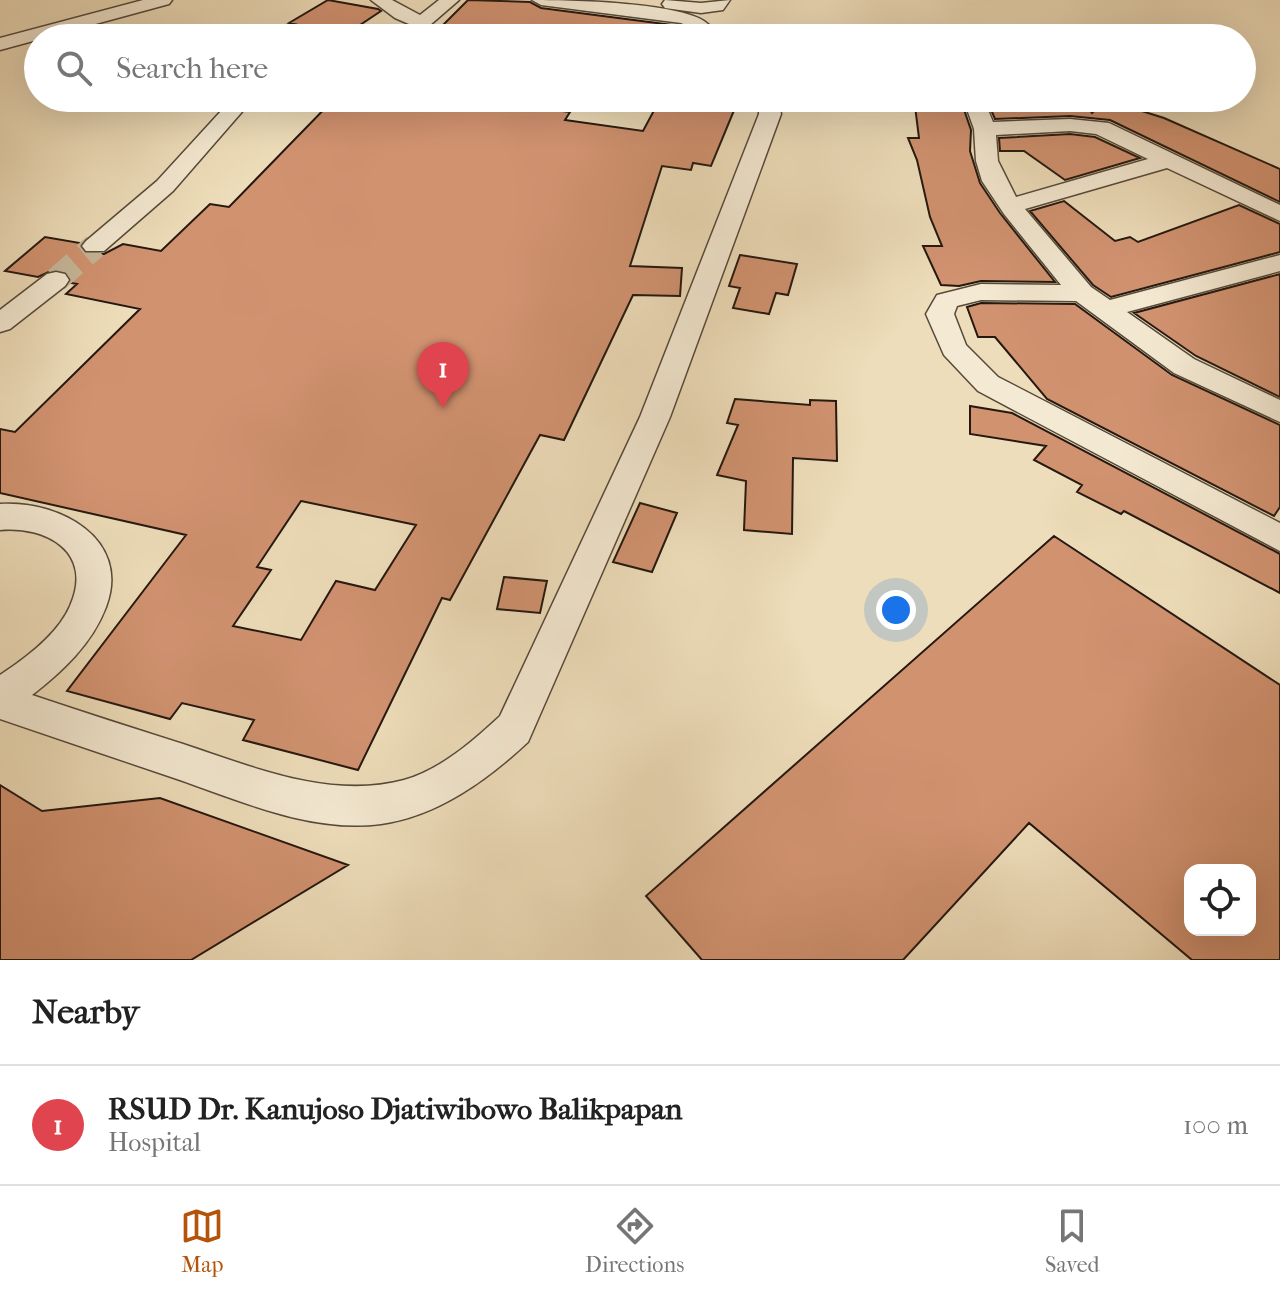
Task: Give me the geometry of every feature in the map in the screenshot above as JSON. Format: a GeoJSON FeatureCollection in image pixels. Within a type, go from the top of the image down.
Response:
{"type":"FeatureCollection","features":[{"type":"Feature","properties":{"kind":"street"},"geometry":{"type":"LineString","coordinates":[[74,24],[163,0]]}},
{"type":"Feature","properties":{"kind":"street"},"geometry":{"type":"LineString","coordinates":[[380,0],[401,14],[422,22]]}},
{"type":"Feature","properties":{"kind":"street"},"geometry":{"type":"LineString","coordinates":[[420,24],[450,0]]}},
{"type":"Feature","properties":{"kind":"street"},"geometry":{"type":"LineString","coordinates":[[541,0],[685,18],[698,24]]}},
{"type":"Feature","properties":{"kind":"street"},"geometry":{"type":"LineString","coordinates":[[635,0],[707,8],[717,6],[721,0]]}},
{"type":"Feature","properties":{"kind":"street"},"geometry":{"type":"LineString","coordinates":[[0,44],[24,38]]}},
{"type":"Feature","properties":{"kind":"street"},"geometry":{"type":"LineString","coordinates":[[95,246],[165,186],[231,112]]}},
{"type":"Feature","properties":{"kind":"street"},"geometry":{"type":"LineString","coordinates":[[0,699],[307,801],[363,806],[407,797],[449,782],[485,757],[514,729],[655,417],[770,112]]}},
{"type":"Feature","properties":{"kind":"street"},"geometry":{"type":"LineString","coordinates":[[978,112],[985,129],[987,161],[994,181],[1010,206],[1094,302],[1184,366],[1280,412]]}},
{"type":"Feature","properties":{"kind":"street"},"geometry":{"type":"LineString","coordinates":[[985,129],[1084,125],[1101,128],[1280,214]]}},
{"type":"Feature","properties":{"kind":"street"},"geometry":{"type":"LineString","coordinates":[[1010,206],[1167,161]]}},
{"type":"Feature","properties":{"kind":"street"},"geometry":{"type":"LineString","coordinates":[[1280,263],[1094,302],[981,292],[946,301],[940,314],[954,349],[988,384],[1280,538]]}},
{"type":"Feature","properties":{"kind":"street"},"geometry":{"type":"LineString","coordinates":[[0,323],[56,280]]}},
{"type":"Feature","properties":{"kind":"street"},"geometry":{"type":"LineString","coordinates":[[0,517],[43,519],[70,531],[88,551],[95,577],[88,608],[68,641],[37,673],[0,699]]}},
{"type":"Feature","properties":{"kind":"building"},"geometry":{"type":"Polygon","coordinates":[[[328,0],[381,11],[362,24],[289,23],[328,0]]]}},
{"type":"Feature","properties":{"kind":"building"},"geometry":{"type":"Polygon","coordinates":[[[468,0],[530,2],[541,8],[665,24],[444,24],[468,0]]]}},
{"type":"Feature","properties":{"kind":"building"},"geometry":{"type":"Polygon","coordinates":[[[321,112],[570,112],[565,120],[643,131],[653,112],[733,112],[711,166],[693,163],[691,170],[662,166],[630,266],[682,268],[680,296],[633,295],[564,440],[540,435],[450,600],[442,598],[358,770],[243,740],[254,720],[182,703],[170,719],[67,691],[186,535],[0,493],[0,429],[15,432],[140,309],[66,294],[77,284],[71,283],[72,278],[66,271],[55,269],[38,277],[5,271],[45,237],[80,243],[86,254],[104,254],[123,244],[161,251],[210,204],[229,207],[321,112]],[[301,501],[257,567],[271,570],[233,626],[301,640],[336,581],[375,590],[416,525],[301,501]]]}},
{"type":"Feature","properties":{"kind":"building"},"geometry":{"type":"Polygon","coordinates":[[[916,112],[965,112],[971,130],[970,151],[980,183],[1055,282],[981,281],[959,286],[941,285],[923,246],[942,246],[930,217],[917,160],[908,138],[919,138],[916,112]]]}},
{"type":"Feature","properties":{"kind":"building"},"geometry":{"type":"Polygon","coordinates":[[[992,112],[1145,112],[1280,169],[1280,202],[1110,120],[1070,116],[995,119],[992,112]]]}},
{"type":"Feature","properties":{"kind":"building"},"geometry":{"type":"Polygon","coordinates":[[[1070,134],[1095,137],[1140,158],[1065,180],[1024,151],[1000,151],[999,138],[1070,134]]]}},
{"type":"Feature","properties":{"kind":"building"},"geometry":{"type":"Polygon","coordinates":[[[1064,201],[1115,241],[1130,237],[1138,242],[1239,205],[1280,224],[1280,252],[1111,297],[1093,285],[1030,211],[1064,201]]]}},
{"type":"Feature","properties":{"kind":"building"},"geometry":{"type":"Polygon","coordinates":[[[740,255],[797,264],[788,295],[776,293],[769,314],[733,308],[740,288],[729,286],[740,255]]]}},
{"type":"Feature","properties":{"kind":"building"},"geometry":{"type":"Polygon","coordinates":[[[1280,274],[1280,397],[1196,356],[1134,313],[1280,274]]]}},
{"type":"Feature","properties":{"kind":"building"},"geometry":{"type":"Polygon","coordinates":[[[981,303],[1075,304],[1172,375],[1280,425],[1280,507],[1274,516],[1047,399],[995,337],[978,337],[967,307],[981,303]]]}},
{"type":"Feature","properties":{"kind":"building"},"geometry":{"type":"Polygon","coordinates":[[[735,399],[810,405],[810,400],[836,401],[837,461],[793,458],[792,534],[744,530],[746,481],[717,475],[738,425],[727,423],[735,399]]]}},
{"type":"Feature","properties":{"kind":"building"},"geometry":{"type":"Polygon","coordinates":[[[970,406],[1012,413],[1280,554],[1280,593],[1124,511],[1121,514],[1077,492],[1082,485],[1034,460],[1046,446],[970,434],[970,406]]]}},
{"type":"Feature","properties":{"kind":"building"},"geometry":{"type":"Polygon","coordinates":[[[640,503],[677,513],[652,572],[613,562],[640,503]]]}},
{"type":"Feature","properties":{"kind":"building"},"geometry":{"type":"Polygon","coordinates":[[[1054,536],[1280,685],[1280,960],[1192,960],[1029,823],[903,960],[702,960],[646,896],[1054,536]]]}},
{"type":"Feature","properties":{"kind":"building"},"geometry":{"type":"Polygon","coordinates":[[[504,577],[547,581],[540,613],[497,609],[504,577]]]}},
{"type":"Feature","properties":{"kind":"building"},"geometry":{"type":"Polygon","coordinates":[[[0,785],[42,811],[160,798],[348,865],[191,960],[0,960],[0,785]]]}},
{"type":"Feature","properties":{"kind":"tunnel"},"geometry":{"type":"LineString","coordinates":[[56,280],[95,246]]}},
{"type":"Feature","properties":{"kind":"place","name":"RSUD Dr. Kanujoso Djatiwibowo Balikpapan"},"geometry":{"type":"Point","coordinates":[443,408]}}]}
